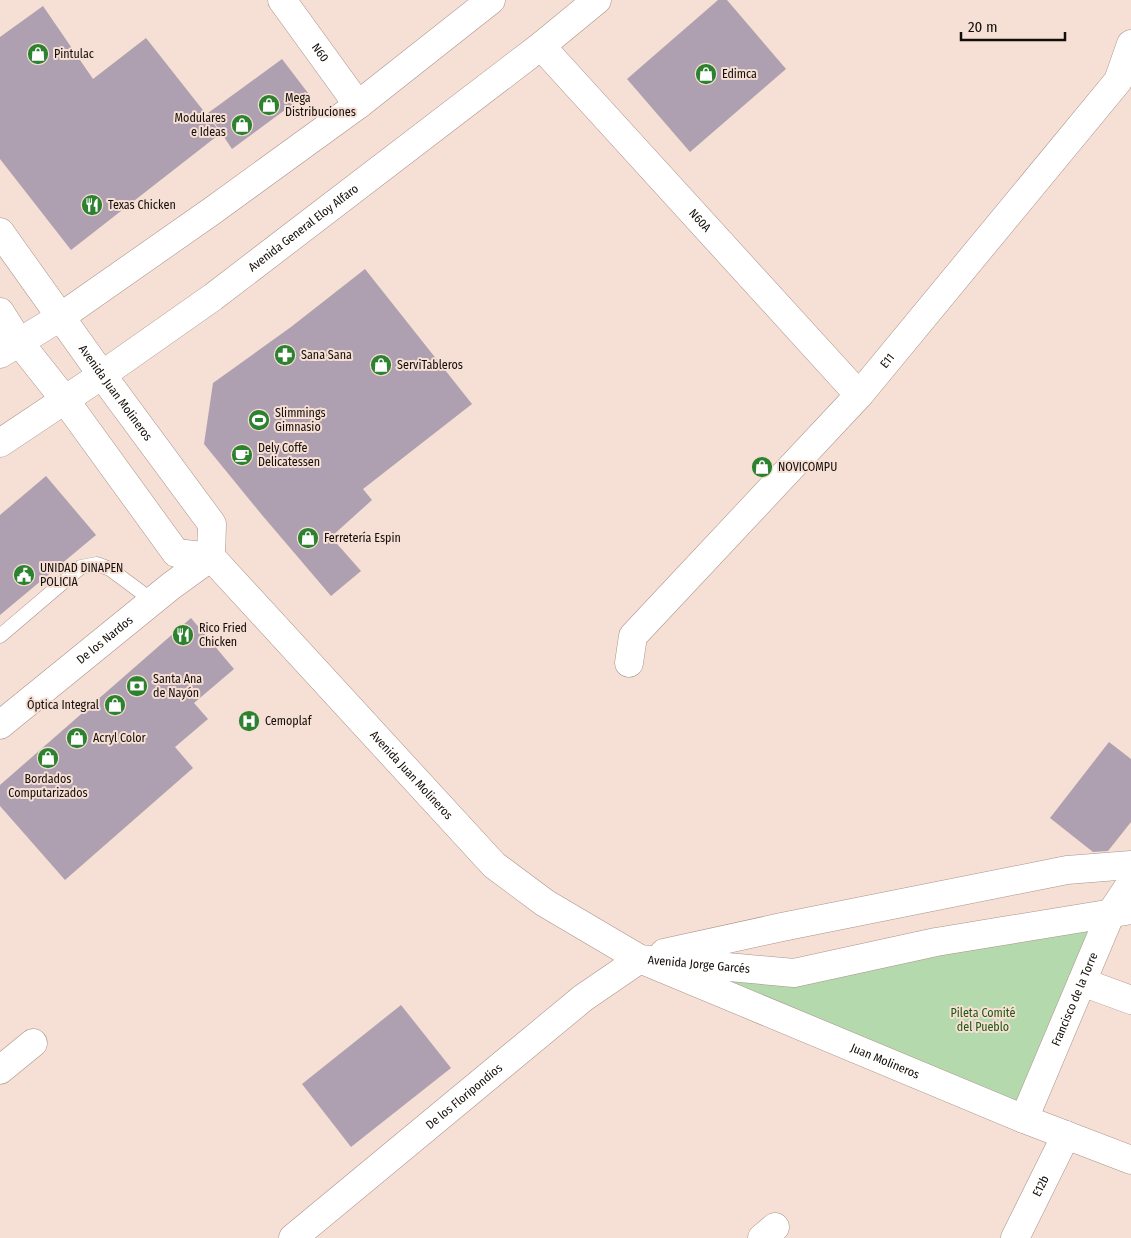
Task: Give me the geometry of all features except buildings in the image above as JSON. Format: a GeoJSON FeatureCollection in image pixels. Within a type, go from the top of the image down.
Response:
{"type":"FeatureCollection","features":[{"type":"Feature","properties":{"kind":"street","name":"N60"},"geometry":{"type":"LineString","coordinates":[[282,0],[358,105]]}},
{"type":"Feature","properties":{"kind":"street"},"geometry":{"type":"LineString","coordinates":[[10,348],[62,316],[212,212],[358,105],[491,0]]}},
{"type":"Feature","properties":{"kind":"street","name":"Avenida General Eloy Alfaro"},"geometry":{"type":"LineString","coordinates":[[0,442],[102,375],[213,297],[541,46],[597,0]]}},
{"type":"Feature","properties":{"kind":"street","name":"E11"},"geometry":{"type":"LineString","coordinates":[[629,663],[633,636],[859,395],[1118,81],[1131,44]]}},
{"type":"Feature","properties":{"kind":"street","name":"N60A"},"geometry":{"type":"LineString","coordinates":[[541,46],[859,395]]}},
{"type":"Feature","properties":{"kind":"street","name":"Avenida Juan Molineros"},"geometry":{"type":"LineString","coordinates":[[0,232],[212,524],[210,557],[494,865],[545,903],[640,959]]}},
{"type":"Feature","properties":{"kind":"street"},"geometry":{"type":"LineString","coordinates":[[0,312],[10,348],[65,400],[176,553],[210,557]]}},
{"type":"Feature","properties":{"kind":"street","name":"De los Nardos"},"geometry":{"type":"LineString","coordinates":[[0,725],[210,557]]}},
{"type":"Feature","properties":{"kind":"street","name":"Avenida Jorge Garcés"},"geometry":{"type":"LineString","coordinates":[[640,959],[782,927],[1067,870],[1131,865]]}},
{"type":"Feature","properties":{"kind":"street","name":"Francisco de la Torre"},"geometry":{"type":"LineString","coordinates":[[1024,1119],[1082,982],[1121,912],[1131,883]]}},
{"type":"Feature","properties":{"kind":"street","name":"Avenida Jorge Garcés"},"geometry":{"type":"LineString","coordinates":[[640,959],[794,974],[936,942],[1121,912]]}},
{"type":"Feature","properties":{"kind":"street","name":"Juan Molineros"},"geometry":{"type":"LineString","coordinates":[[640,959],[1024,1119],[1131,1160]]}},
{"type":"Feature","properties":{"kind":"street","name":"De los Floripondios"},"geometry":{"type":"LineString","coordinates":[[293,1238],[583,998],[640,959]]}},
{"type":"Feature","properties":{"kind":"street"},"geometry":{"type":"LineString","coordinates":[[1082,982],[1131,1000]]}},
{"type":"Feature","properties":{"kind":"street"},"geometry":{"type":"LineString","coordinates":[[0,1070],[33,1043]]}},
{"type":"Feature","properties":{"kind":"street","name":"E12b"},"geometry":{"type":"LineString","coordinates":[[1015,1238],[1066,1135]]}},
{"type":"Feature","properties":{"kind":"lane"},"geometry":{"type":"LineString","coordinates":[[0,636],[81,567],[97,564],[110,569],[153,601]]}},
{"type":"Feature","properties":{"kind":"green space","name":"Pileta Comité del Pueblo"},"geometry":{"type":"Polygon","coordinates":[[[1111,913],[1024,1119],[677,971],[791,986],[1111,913]]]}},
{"type":"Feature","properties":{"kind":"place","name":"Pintulac"},"geometry":{"type":"Point","coordinates":[38,54]}},
{"type":"Feature","properties":{"kind":"place","name":"Edimca"},"geometry":{"type":"Point","coordinates":[706,74]}},
{"type":"Feature","properties":{"kind":"place","name":"Mega Distribuciones"},"geometry":{"type":"Point","coordinates":[269,105]}},
{"type":"Feature","properties":{"kind":"place","name":"Modulares e Ideas"},"geometry":{"type":"Point","coordinates":[242,125]}},
{"type":"Feature","properties":{"kind":"place","name":"Texas Chicken"},"geometry":{"type":"Point","coordinates":[92,205]}},
{"type":"Feature","properties":{"kind":"place","name":"Sana Sana"},"geometry":{"type":"Point","coordinates":[285,355]}},
{"type":"Feature","properties":{"kind":"place","name":"ServiTableros"},"geometry":{"type":"Point","coordinates":[381,365]}},
{"type":"Feature","properties":{"kind":"place","name":"Slimmings Gimnasio"},"geometry":{"type":"Point","coordinates":[259,420]}},
{"type":"Feature","properties":{"kind":"place","name":"Dely Coffe Delicatessen"},"geometry":{"type":"Point","coordinates":[242,455]}},
{"type":"Feature","properties":{"kind":"place","name":"NOVICOMPU"},"geometry":{"type":"Point","coordinates":[762,467]}},
{"type":"Feature","properties":{"kind":"place","name":"Ferretería Espin"},"geometry":{"type":"Point","coordinates":[308,538]}},
{"type":"Feature","properties":{"kind":"place","name":"UNIDAD DINAPEN POLICIA"},"geometry":{"type":"Point","coordinates":[24,575]}},
{"type":"Feature","properties":{"kind":"place","name":"Rico Fried Chicken"},"geometry":{"type":"Point","coordinates":[183,635]}},
{"type":"Feature","properties":{"kind":"place","name":"Santa Ana de Nayón"},"geometry":{"type":"Point","coordinates":[137,686]}},
{"type":"Feature","properties":{"kind":"place","name":"Óptica Integral"},"geometry":{"type":"Point","coordinates":[115,705]}},
{"type":"Feature","properties":{"kind":"place","name":"Cemoplaf"},"geometry":{"type":"Point","coordinates":[249,721]}},
{"type":"Feature","properties":{"kind":"place","name":"Acryl Color"},"geometry":{"type":"Point","coordinates":[77,738]}},
{"type":"Feature","properties":{"kind":"place","name":"Bordados Computarizados"},"geometry":{"type":"Point","coordinates":[48,758]}}]}
